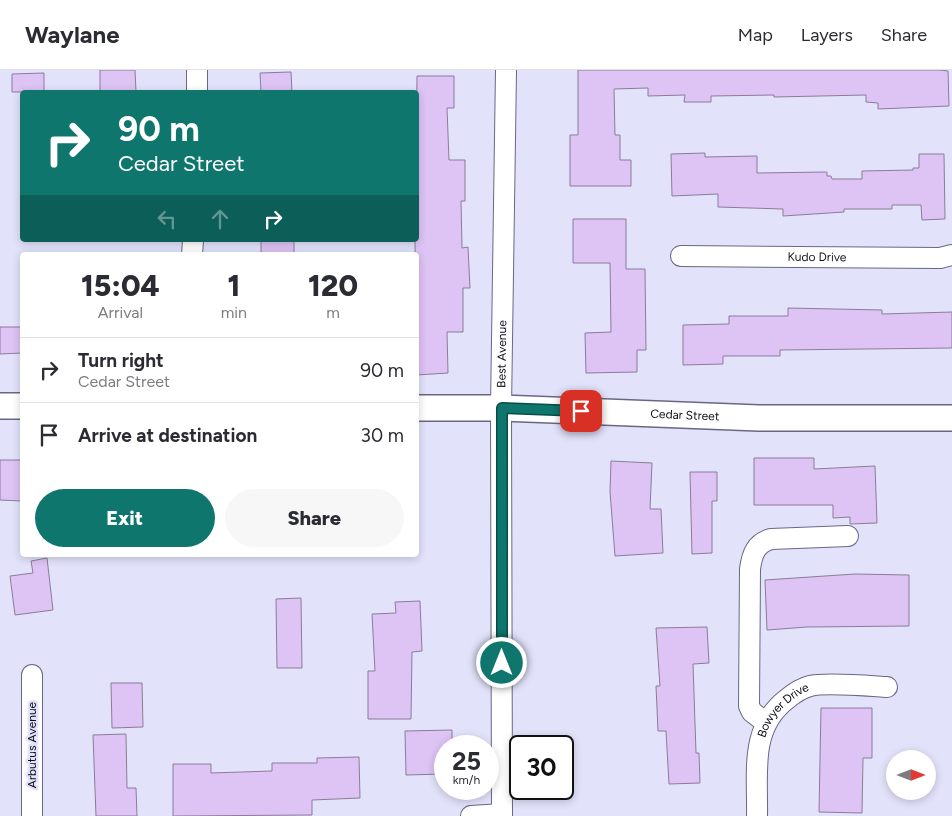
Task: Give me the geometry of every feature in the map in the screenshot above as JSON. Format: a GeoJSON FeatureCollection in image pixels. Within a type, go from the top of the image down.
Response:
{"type":"FeatureCollection","features":[{"type":"Feature","properties":{"kind":"main road"},"geometry":{"type":"LineString","coordinates":[[0,406],[20,406]]}},
{"type":"Feature","properties":{"kind":"main road","name":"Cedar Street"},"geometry":{"type":"LineString","coordinates":[[419,408],[502,408],[760,418],[952,418]]}},
{"type":"Feature","properties":{"kind":"street"},"geometry":{"type":"LineString","coordinates":[[197,90],[198,70]]}},
{"type":"Feature","properties":{"kind":"street","name":"Best Avenue"},"geometry":{"type":"LineString","coordinates":[[502,815],[502,408],[506,70]]}},
{"type":"Feature","properties":{"kind":"street","name":"Kudo Drive"},"geometry":{"type":"LineString","coordinates":[[681,256],[940,258],[952,255]]}},
{"type":"Feature","properties":{"kind":"street"},"geometry":{"type":"LineString","coordinates":[[765,722],[752,712],[749,706],[750,569],[754,551],[762,541],[771,539],[848,536]]}},
{"type":"Feature","properties":{"kind":"street","name":"Arbutus Avenue"},"geometry":{"type":"LineString","coordinates":[[32,675],[32,816]]}},
{"type":"Feature","properties":{"kind":"street","name":"Bowyer Drive"},"geometry":{"type":"LineString","coordinates":[[757,816],[758,745],[765,722],[775,708],[793,694],[811,686],[887,686]]}},
{"type":"Feature","properties":{"kind":"street"},"geometry":{"type":"LineString","coordinates":[[471,816],[502,815]]}},
{"type":"Feature","properties":{"kind":"building"},"geometry":{"type":"Polygon","coordinates":[[[100,70],[135,70],[136,90],[100,90],[100,70]]]}},
{"type":"Feature","properties":{"kind":"building"},"geometry":{"type":"Polygon","coordinates":[[[578,70],[940,70],[948,71],[949,106],[878,109],[878,103],[866,102],[866,95],[711,96],[711,102],[684,102],[685,95],[648,96],[648,88],[614,89],[615,135],[620,135],[620,160],[631,160],[631,186],[570,186],[570,135],[578,135],[578,70]]]}},
{"type":"Feature","properties":{"kind":"building"},"geometry":{"type":"Polygon","coordinates":[[[291,72],[292,90],[261,90],[260,73],[291,72]]]}},
{"type":"Feature","properties":{"kind":"building"},"geometry":{"type":"Polygon","coordinates":[[[44,73],[44,90],[12,92],[12,74],[44,73]]]}},
{"type":"Feature","properties":{"kind":"building"},"geometry":{"type":"Polygon","coordinates":[[[417,76],[454,76],[454,108],[447,108],[449,160],[465,160],[465,201],[461,201],[462,248],[468,247],[470,288],[463,288],[463,332],[447,332],[448,373],[419,375],[419,252],[415,252],[415,242],[419,242],[419,90],[417,90],[417,76]]]}},
{"type":"Feature","properties":{"kind":"building"},"geometry":{"type":"Polygon","coordinates":[[[705,153],[705,157],[757,156],[757,173],[827,172],[827,176],[831,176],[832,179],[862,179],[862,171],[913,170],[913,168],[919,168],[919,154],[944,154],[945,219],[922,220],[921,205],[892,205],[892,209],[844,209],[844,212],[783,216],[783,209],[718,207],[718,194],[672,196],[671,154],[705,153]]]}},
{"type":"Feature","properties":{"kind":"building"},"geometry":{"type":"Polygon","coordinates":[[[573,219],[626,219],[626,269],[645,269],[646,350],[637,350],[637,372],[586,373],[585,333],[611,332],[610,263],[573,263],[573,219]]]}},
{"type":"Feature","properties":{"kind":"building"},"geometry":{"type":"Polygon","coordinates":[[[261,242],[294,242],[294,252],[261,252],[261,242]]]}},
{"type":"Feature","properties":{"kind":"building"},"geometry":{"type":"Polygon","coordinates":[[[788,308],[882,310],[882,314],[952,312],[952,348],[780,350],[780,356],[723,356],[723,364],[683,365],[683,325],[729,324],[729,316],[788,316],[788,308]]]}},
{"type":"Feature","properties":{"kind":"building"},"geometry":{"type":"Polygon","coordinates":[[[0,327],[20,327],[20,353],[0,354],[0,327]]]}},
{"type":"Feature","properties":{"kind":"building"},"geometry":{"type":"Polygon","coordinates":[[[754,458],[814,458],[814,469],[875,466],[877,523],[850,524],[850,517],[833,518],[833,505],[754,505],[754,458]]]}},
{"type":"Feature","properties":{"kind":"building"},"geometry":{"type":"Polygon","coordinates":[[[0,460],[20,460],[20,501],[0,500],[0,460]]]}},
{"type":"Feature","properties":{"kind":"building"},"geometry":{"type":"Polygon","coordinates":[[[611,461],[652,463],[650,509],[661,509],[663,553],[615,556],[610,492],[611,461]]]}},
{"type":"Feature","properties":{"kind":"building"},"geometry":{"type":"Polygon","coordinates":[[[690,472],[717,472],[717,501],[712,501],[712,553],[692,554],[690,472]]]}},
{"type":"Feature","properties":{"kind":"building"},"geometry":{"type":"Polygon","coordinates":[[[47,558],[53,610],[15,615],[10,576],[33,573],[31,561],[47,558]]]}},
{"type":"Feature","properties":{"kind":"building"},"geometry":{"type":"Polygon","coordinates":[[[855,574],[909,575],[909,626],[807,627],[767,630],[765,580],[855,574]]]}},
{"type":"Feature","properties":{"kind":"building"},"geometry":{"type":"Polygon","coordinates":[[[301,598],[302,668],[277,668],[276,599],[301,598]]]}},
{"type":"Feature","properties":{"kind":"building"},"geometry":{"type":"Polygon","coordinates":[[[420,601],[422,651],[412,652],[411,719],[368,719],[368,671],[375,671],[372,614],[396,613],[395,602],[420,601]]]}},
{"type":"Feature","properties":{"kind":"building"},"geometry":{"type":"Polygon","coordinates":[[[707,627],[709,663],[693,664],[696,753],[699,753],[700,783],[669,784],[666,731],[658,731],[656,686],[660,686],[656,628],[707,627]]]}},
{"type":"Feature","properties":{"kind":"building"},"geometry":{"type":"Polygon","coordinates":[[[111,683],[142,683],[143,727],[112,728],[111,683]]]}},
{"type":"Feature","properties":{"kind":"building"},"geometry":{"type":"Polygon","coordinates":[[[821,708],[872,708],[872,758],[863,758],[862,813],[819,812],[821,708]]]}},
{"type":"Feature","properties":{"kind":"building"},"geometry":{"type":"Polygon","coordinates":[[[452,730],[452,735],[434,735],[434,774],[406,775],[405,731],[452,730]]]}},
{"type":"Feature","properties":{"kind":"building"},"geometry":{"type":"Polygon","coordinates":[[[126,734],[127,788],[136,788],[137,816],[96,816],[93,735],[126,734]]]}},
{"type":"Feature","properties":{"kind":"building"},"geometry":{"type":"Polygon","coordinates":[[[359,757],[360,798],[312,800],[312,815],[173,816],[173,764],[211,764],[211,773],[272,771],[272,763],[317,763],[317,758],[359,757]]]}},
{"type":"Feature","properties":{"kind":"route"},"geometry":{"type":"LineString","coordinates":[[502,663],[502,408],[581,411]]}}]}
